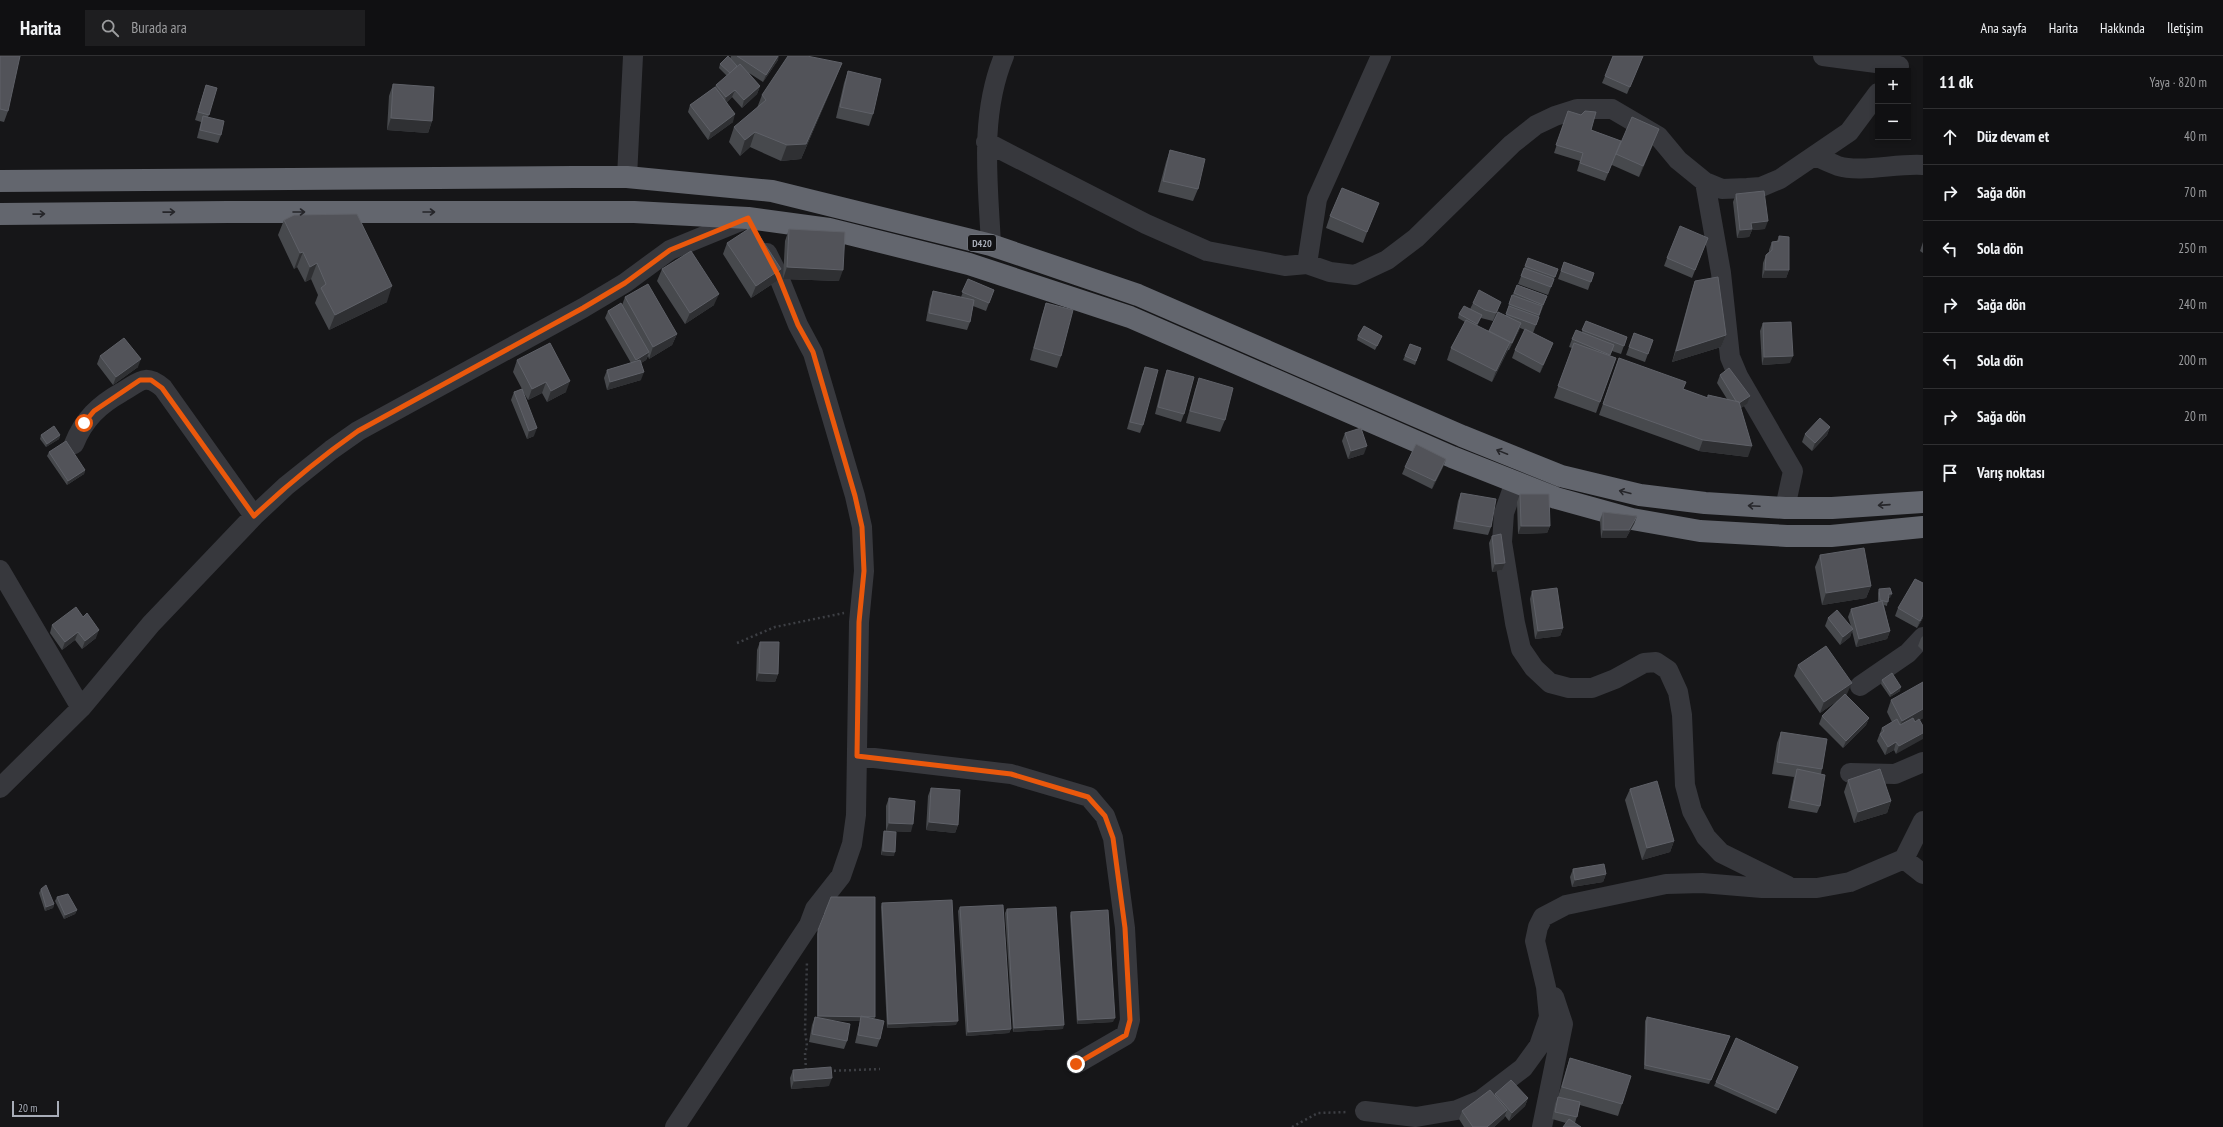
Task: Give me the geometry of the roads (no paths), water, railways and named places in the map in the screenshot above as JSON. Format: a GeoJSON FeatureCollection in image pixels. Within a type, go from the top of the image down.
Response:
{"type":"FeatureCollection","features":[{"type":"Feature","properties":{"kind":"highway","name":"D420"},"geometry":{"type":"LineString","coordinates":[[0,181],[627,177],[772,191],[991,245],[1138,295],[1462,436],[1561,476],[1640,495],[1705,503],[1785,508],[1832,508],[1923,502]]}},
{"type":"Feature","properties":{"kind":"highway","name":"D420"},"geometry":{"type":"LineString","coordinates":[[0,214],[228,212],[634,212],[748,218],[829,229],[970,264],[1130,317],[1445,454],[1556,498],[1609,512],[1700,531],[1787,536],[1832,536],[1923,528]]}},
{"type":"Feature","properties":{"kind":"street"},"geometry":{"type":"LineString","coordinates":[[627,177],[633,56]]}},
{"type":"Feature","properties":{"kind":"street"},"geometry":{"type":"LineString","coordinates":[[991,245],[986,142],[996,77],[1004,56]]}},
{"type":"Feature","properties":{"kind":"street"},"geometry":{"type":"LineString","coordinates":[[1307,264],[1317,199],[1381,56]]}},
{"type":"Feature","properties":{"kind":"street"},"geometry":{"type":"LineString","coordinates":[[1823,56],[1899,64]]}},
{"type":"Feature","properties":{"kind":"street"},"geometry":{"type":"LineString","coordinates":[[986,142],[1146,224],[1207,251],[1285,266],[1307,264],[1330,272],[1354,275],[1387,260],[1416,238],[1512,144],[1536,125],[1555,116],[1577,109],[1612,109],[1658,136],[1678,160],[1704,182],[1722,189],[1761,187],[1780,179],[1849,132],[1875,97]]}},
{"type":"Feature","properties":{"kind":"street"},"geometry":{"type":"LineString","coordinates":[[1815,156],[1838,166],[1860,168],[1903,163],[1923,165]]}},
{"type":"Feature","properties":{"kind":"street"},"geometry":{"type":"LineString","coordinates":[[1704,182],[1721,273],[1730,357],[1738,376],[1793,471],[1785,508]]}},
{"type":"Feature","properties":{"kind":"street"},"geometry":{"type":"LineString","coordinates":[[0,788],[81,708],[151,624],[254,516],[286,486],[331,450],[358,431],[583,308],[625,283],[670,250],[748,218],[778,275],[798,325],[813,352],[843,454],[862,527],[864,571],[860,609],[856,815],[852,844],[842,876],[815,909],[809,924],[675,1127]]}},
{"type":"Feature","properties":{"kind":"street"},"geometry":{"type":"LineString","coordinates":[[74,444],[84,423],[94,411],[140,380],[151,380],[162,388],[254,516]]}},
{"type":"Feature","properties":{"kind":"street"},"geometry":{"type":"LineString","coordinates":[[1515,482],[1504,512],[1502,542],[1515,623],[1521,649],[1530,662],[1550,683],[1569,688],[1592,688],[1615,680],[1644,663],[1656,662],[1668,670],[1678,692],[1682,715],[1685,785],[1692,810],[1706,836],[1721,853],[1791,888]]}},
{"type":"Feature","properties":{"kind":"street"},"geometry":{"type":"LineString","coordinates":[[0,570],[81,708]]}},
{"type":"Feature","properties":{"kind":"street"},"geometry":{"type":"LineString","coordinates":[[1860,686],[1908,653],[1923,636]]}},
{"type":"Feature","properties":{"kind":"street"},"geometry":{"type":"LineString","coordinates":[[857,756],[1011,774],[1088,797],[1105,816],[1113,838],[1125,928],[1130,1020],[1126,1035],[1076,1064]]}},
{"type":"Feature","properties":{"kind":"street"},"geometry":{"type":"LineString","coordinates":[[1850,774],[1895,774],[1923,762]]}},
{"type":"Feature","properties":{"kind":"street"},"geometry":{"type":"LineString","coordinates":[[1365,1111],[1416,1117],[1457,1110],[1481,1100],[1523,1068],[1539,1046],[1549,1017],[1546,987],[1536,941],[1538,927],[1543,918],[1566,905],[1666,884],[1702,883],[1762,888],[1817,888],[1850,882],[1904,859],[1923,821]]}},
{"type":"Feature","properties":{"kind":"street"},"geometry":{"type":"LineString","coordinates":[[1904,859],[1923,874]]}},
{"type":"Feature","properties":{"kind":"street"},"geometry":{"type":"LineString","coordinates":[[1542,1127],[1563,1024],[1553,995],[1546,987]]}}]}
